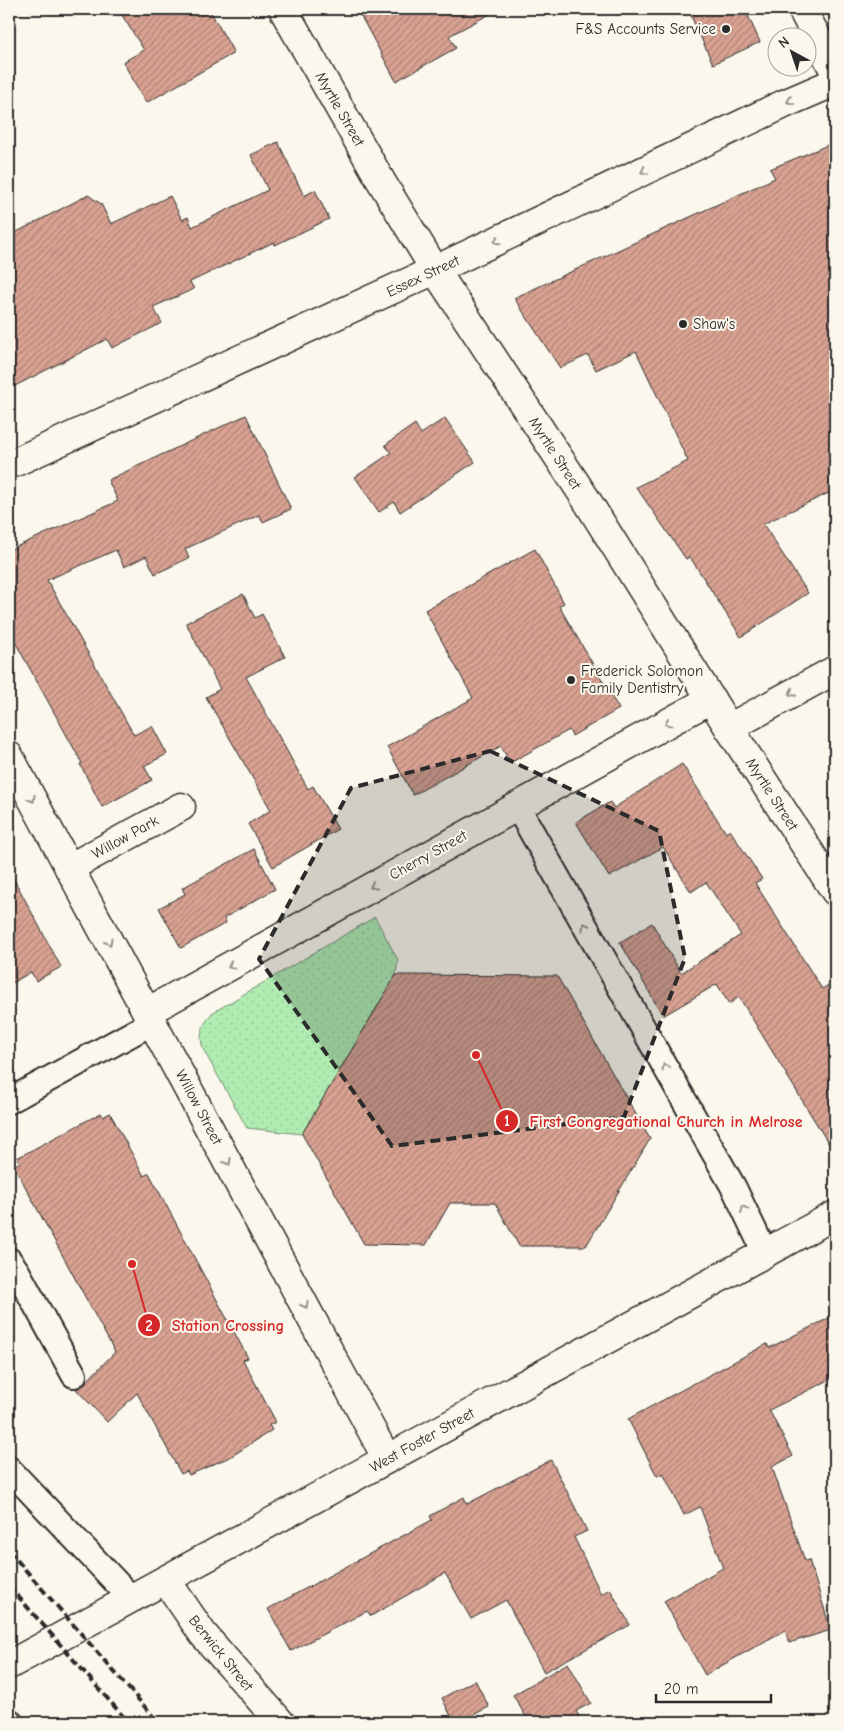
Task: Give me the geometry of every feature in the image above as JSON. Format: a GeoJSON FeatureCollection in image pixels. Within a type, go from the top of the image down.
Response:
{"type":"FeatureCollection","features":[{"type":"Feature","properties":{"kind":"street","name":"Myrtle Street"},"geometry":{"type":"LineString","coordinates":[[283,9],[381,181],[435,270],[584,496],[729,728],[835,891]]}},
{"type":"Feature","properties":{"kind":"street"},"geometry":{"type":"LineString","coordinates":[[802,9],[835,72]]}},
{"type":"Feature","properties":{"kind":"street","name":"Essex Street"},"geometry":{"type":"LineString","coordinates":[[9,465],[435,270],[784,104],[835,82]]}},
{"type":"Feature","properties":{"kind":"street"},"geometry":{"type":"LineString","coordinates":[[729,728],[835,670]]}},
{"type":"Feature","properties":{"kind":"street","name":"Cherry Street"},"geometry":{"type":"LineString","coordinates":[[150,1017],[516,806],[711,699]]}},
{"type":"Feature","properties":{"kind":"street","name":"Willow Street"},"geometry":{"type":"LineString","coordinates":[[9,756],[387,1460]]}},
{"type":"Feature","properties":{"kind":"street","name":"Willow Park"},"geometry":{"type":"LineString","coordinates":[[69,868],[181,807]]}},
{"type":"Feature","properties":{"kind":"street","name":"West Foster Street"},"geometry":{"type":"LineString","coordinates":[[9,1665],[835,1215]]}},
{"type":"Feature","properties":{"kind":"street","name":"Berwick Street"},"geometry":{"type":"LineString","coordinates":[[166,1580],[203,1634],[280,1722]]}},
{"type":"Feature","properties":{"kind":"lane"},"geometry":{"type":"LineString","coordinates":[[516,806],[734,1188],[766,1253]]}},
{"type":"Feature","properties":{"kind":"lane"},"geometry":{"type":"LineString","coordinates":[[9,1101],[150,1017]]}},
{"type":"Feature","properties":{"kind":"lane"},"geometry":{"type":"LineString","coordinates":[[9,1260],[17,1271],[74,1374]]}},
{"type":"Feature","properties":{"kind":"lane"},"geometry":{"type":"LineString","coordinates":[[9,1469],[132,1598]]}},
{"type":"Feature","properties":{"kind":"highlighted area"},"geometry":{"type":"Polygon","coordinates":[[[490,751],[659,831],[685,958],[624,1117],[392,1146],[259,959],[351,788],[490,751]]]}},
{"type":"Feature","properties":{"kind":"green space"},"geometry":{"type":"Polygon","coordinates":[[[375,917],[398,960],[396,975],[302,1134],[247,1128],[204,1051],[201,1035],[206,1022],[212,1013],[375,917]]]}},
{"type":"Feature","properties":{"kind":"building"},"geometry":{"type":"Polygon","coordinates":[[[118,9],[209,9],[234,53],[146,103],[123,62],[144,50],[118,9]]]}},
{"type":"Feature","properties":{"kind":"building"},"geometry":{"type":"Polygon","coordinates":[[[357,9],[499,9],[449,36],[456,48],[396,81],[357,9]]]}},
{"type":"Feature","properties":{"kind":"building","name":"F&S Accounts Service"},"geometry":{"type":"Polygon","coordinates":[[[707,9],[745,9],[760,42],[713,64],[691,16],[707,9]]]}},
{"type":"Feature","properties":{"kind":"building"},"geometry":{"type":"Polygon","coordinates":[[[278,142],[304,196],[315,190],[329,219],[275,245],[274,242],[190,282],[194,289],[153,307],[162,323],[112,348],[107,339],[9,389],[9,236],[88,195],[101,204],[111,224],[170,196],[182,220],[188,217],[192,227],[268,190],[251,155],[278,142]]]}},
{"type":"Feature","properties":{"kind":"building","name":"Shaw's"},"geometry":{"type":"Polygon","coordinates":[[[835,142],[835,490],[763,524],[808,593],[741,637],[690,557],[686,559],[636,487],[688,461],[636,351],[596,370],[588,355],[560,368],[514,298],[775,178],[770,169],[835,142]]]}},
{"type":"Feature","properties":{"kind":"building"},"geometry":{"type":"Polygon","coordinates":[[[246,415],[291,509],[263,522],[259,515],[185,549],[189,558],[155,574],[146,556],[124,567],[116,550],[47,580],[134,735],[152,726],[167,754],[144,766],[152,780],[102,807],[80,764],[82,763],[9,631],[9,550],[118,501],[108,480],[246,415]]]}},
{"type":"Feature","properties":{"kind":"building"},"geometry":{"type":"Polygon","coordinates":[[[445,418],[475,462],[400,512],[394,502],[379,512],[355,477],[391,453],[385,445],[415,424],[421,434],[445,418]]]}},
{"type":"Feature","properties":{"kind":"building"},"geometry":{"type":"Polygon","coordinates":[[[535,549],[564,603],[559,606],[619,709],[572,736],[569,730],[510,763],[501,746],[413,795],[387,747],[473,698],[425,610],[535,549]]]}},
{"type":"Feature","properties":{"kind":"building"},"geometry":{"type":"Polygon","coordinates":[[[243,594],[255,618],[262,614],[285,657],[246,677],[308,789],[313,786],[338,829],[273,867],[248,824],[271,810],[206,697],[220,689],[186,623],[243,594]]]}},
{"type":"Feature","properties":{"kind":"building"},"geometry":{"type":"Polygon","coordinates":[[[682,764],[726,833],[730,830],[762,879],[755,883],[822,989],[835,981],[835,1154],[739,997],[729,1004],[717,984],[663,1016],[620,942],[652,923],[681,973],[741,935],[706,882],[691,892],[663,847],[609,877],[576,822],[610,802],[614,808],[682,764]]]}},
{"type":"Feature","properties":{"kind":"building"},"geometry":{"type":"Polygon","coordinates":[[[254,849],[275,889],[224,918],[226,923],[181,948],[159,908],[185,894],[182,888],[254,849]]]}},
{"type":"Feature","properties":{"kind":"building"},"geometry":{"type":"Polygon","coordinates":[[[9,870],[61,967],[36,981],[31,972],[9,985],[9,870]]]}},
{"type":"Feature","properties":{"kind":"building"},"geometry":{"type":"Polygon","coordinates":[[[396,975],[557,976],[650,1139],[586,1246],[519,1246],[495,1203],[450,1203],[426,1245],[364,1244],[302,1134],[396,975]]]}},
{"type":"Feature","properties":{"kind":"building"},"geometry":{"type":"Polygon","coordinates":[[[101,1113],[103,1117],[110,1113],[144,1176],[149,1173],[248,1358],[243,1360],[276,1422],[269,1425],[272,1430],[232,1456],[189,1475],[187,1471],[181,1474],[137,1393],[107,1422],[76,1389],[81,1387],[115,1352],[14,1166],[20,1162],[17,1158],[101,1113]]]}},
{"type":"Feature","properties":{"kind":"building"},"geometry":{"type":"Polygon","coordinates":[[[835,1315],[835,1377],[769,1410],[793,1456],[772,1467],[805,1561],[809,1560],[831,1630],[789,1643],[785,1630],[705,1675],[664,1601],[723,1568],[700,1507],[684,1515],[663,1473],[657,1476],[628,1419],[767,1344],[769,1348],[835,1315]]]}},
{"type":"Feature","properties":{"kind":"building"},"geometry":{"type":"Polygon","coordinates":[[[551,1460],[587,1531],[574,1537],[601,1594],[610,1589],[630,1625],[544,1672],[506,1600],[471,1619],[445,1573],[371,1616],[367,1611],[291,1651],[268,1609],[432,1520],[430,1516],[464,1497],[467,1504],[551,1460]]]}},
{"type":"Feature","properties":{"kind":"building"},"geometry":{"type":"Polygon","coordinates":[[[568,1663],[591,1703],[576,1711],[582,1722],[529,1722],[513,1695],[568,1663]]]}},
{"type":"Feature","properties":{"kind":"building"},"geometry":{"type":"Polygon","coordinates":[[[475,1680],[489,1707],[459,1722],[454,1722],[442,1698],[475,1680]]]}},
{"type":"Feature","properties":{"kind":"railway"},"geometry":{"type":"LineString","coordinates":[[9,1551],[158,1722]]}},
{"type":"Feature","properties":{"kind":"railway"},"geometry":{"type":"LineString","coordinates":[[9,1586],[128,1722]]}},
{"type":"Feature","properties":{"kind":"place","name":"F&S Accounts Service"},"geometry":{"type":"Point","coordinates":[726,29]}},
{"type":"Feature","properties":{"kind":"place","name":"Shaw's"},"geometry":{"type":"Point","coordinates":[683,324]}},
{"type":"Feature","properties":{"kind":"place","name":"Frederick Solomon Family Dentistry"},"geometry":{"type":"Point","coordinates":[571,680]}},
{"type":"Feature","properties":{"kind":"place","name":"First Congregational Church in Melrose"},"geometry":{"type":"Point","coordinates":[476,1055]}},
{"type":"Feature","properties":{"kind":"place","name":"Station Crossing"},"geometry":{"type":"Point","coordinates":[132,1264]}}]}
